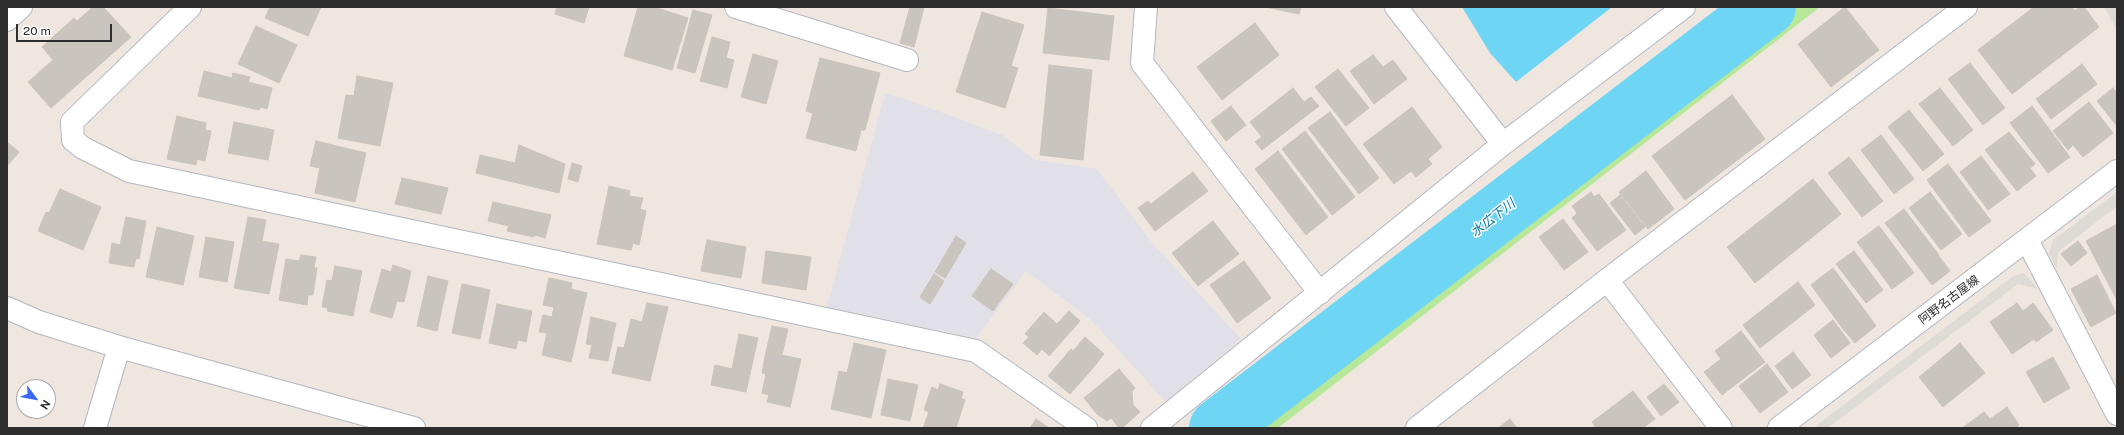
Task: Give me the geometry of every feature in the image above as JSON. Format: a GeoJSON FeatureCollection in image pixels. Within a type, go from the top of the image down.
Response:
{"type":"FeatureCollection","features":[{"type":"Feature","properties":{"kind":"street"},"geometry":{"type":"LineString","coordinates":[[7,20],[21,7]]}},
{"type":"Feature","properties":{"kind":"street"},"geometry":{"type":"LineString","coordinates":[[190,7],[72,122],[73,140],[83,148],[129,171],[976,351],[1086,428]]}},
{"type":"Feature","properties":{"kind":"street"},"geometry":{"type":"LineString","coordinates":[[736,7],[907,60]]}},
{"type":"Feature","properties":{"kind":"street"},"geometry":{"type":"LineString","coordinates":[[1146,7],[1142,63],[1320,292]]}},
{"type":"Feature","properties":{"kind":"street"},"geometry":{"type":"LineString","coordinates":[[1396,7],[1503,144]]}},
{"type":"Feature","properties":{"kind":"street"},"geometry":{"type":"LineString","coordinates":[[1152,428],[1503,144],[1684,7]]}},
{"type":"Feature","properties":{"kind":"street"},"geometry":{"type":"LineString","coordinates":[[1417,428],[1607,280],[1966,7]]}},
{"type":"Feature","properties":{"kind":"street","name":"阿野名古屋線"},"geometry":{"type":"LineString","coordinates":[[1780,428],[2117,171]]}},
{"type":"Feature","properties":{"kind":"street"},"geometry":{"type":"LineString","coordinates":[[2027,240],[2117,414]]}},
{"type":"Feature","properties":{"kind":"street"},"geometry":{"type":"LineString","coordinates":[[1607,280],[1721,428]]}},
{"type":"Feature","properties":{"kind":"street"},"geometry":{"type":"LineString","coordinates":[[7,308],[39,322],[119,347],[414,428]]}},
{"type":"Feature","properties":{"kind":"street"},"geometry":{"type":"LineString","coordinates":[[95,428],[119,347]]}},
{"type":"Feature","properties":{"kind":"shaded area"},"geometry":{"type":"Polygon","coordinates":[[[2104,7],[2117,7],[2117,30],[2104,7]]]}},
{"type":"Feature","properties":{"kind":"shaded area"},"geometry":{"type":"Polygon","coordinates":[[[885,93],[911,101],[1002,135],[1035,160],[1097,169],[1153,244],[1241,339],[1166,402],[1090,319],[1026,271],[976,338],[827,307],[885,93]]]}},
{"type":"Feature","properties":{"kind":"shaded area"},"geometry":{"type":"Polygon","coordinates":[[[2117,192],[2117,206],[2058,252],[2057,270],[2049,253],[2053,240],[2117,192]]]}},
{"type":"Feature","properties":{"kind":"shaded area"},"geometry":{"type":"Polygon","coordinates":[[[2024,273],[2038,289],[2018,284],[1828,428],[1813,428],[2013,276],[2024,273]]]}},
{"type":"Feature","properties":{"kind":"green space"},"geometry":{"type":"Polygon","coordinates":[[[1779,7],[1820,7],[1278,428],[1231,428],[1779,7]]]}},
{"type":"Feature","properties":{"kind":"water"},"geometry":{"type":"Polygon","coordinates":[[[1462,7],[1612,7],[1516,82],[1490,53],[1462,7]]]}},
{"type":"Feature","properties":{"kind":"building"},"geometry":{"type":"Polygon","coordinates":[[[93,7],[103,7],[131,37],[51,108],[28,82],[53,60],[42,47],[74,18],[77,21],[93,7]]]}},
{"type":"Feature","properties":{"kind":"building"},"geometry":{"type":"Polygon","coordinates":[[[270,7],[321,7],[308,36],[265,18],[270,7]]]}},
{"type":"Feature","properties":{"kind":"building"},"geometry":{"type":"Polygon","coordinates":[[[557,7],[589,7],[584,23],[555,14],[557,7]]]}},
{"type":"Feature","properties":{"kind":"building"},"geometry":{"type":"Polygon","coordinates":[[[638,7],[654,7],[688,18],[672,70],[624,56],[638,7]]]}},
{"type":"Feature","properties":{"kind":"building"},"geometry":{"type":"Polygon","coordinates":[[[910,7],[924,7],[914,47],[900,43],[910,7]]]}},
{"type":"Feature","properties":{"kind":"building"},"geometry":{"type":"Polygon","coordinates":[[[1265,7],[1301,7],[1299,14],[1265,7]]]}},
{"type":"Feature","properties":{"kind":"building"},"geometry":{"type":"Polygon","coordinates":[[[1845,7],[1879,50],[1831,87],[1798,44],[1845,7]]]}},
{"type":"Feature","properties":{"kind":"building"},"geometry":{"type":"Polygon","coordinates":[[[2034,7],[2072,7],[2075,11],[2079,7],[2084,7],[2099,27],[2012,94],[1978,50],[2034,7]]]}},
{"type":"Feature","properties":{"kind":"building"},"geometry":{"type":"Polygon","coordinates":[[[1048,8],[1114,16],[1109,60],[1043,53],[1048,8]]]}},
{"type":"Feature","properties":{"kind":"building"},"geometry":{"type":"Polygon","coordinates":[[[693,10],[712,15],[695,73],[677,68],[693,10]]]}},
{"type":"Feature","properties":{"kind":"building"},"geometry":{"type":"Polygon","coordinates":[[[982,12],[1024,25],[1011,66],[1018,68],[1005,108],[956,92],[982,12]]]}},
{"type":"Feature","properties":{"kind":"building"},"geometry":{"type":"Polygon","coordinates":[[[1255,23],[1279,55],[1222,100],[1197,67],[1255,23]]]}},
{"type":"Feature","properties":{"kind":"building"},"geometry":{"type":"Polygon","coordinates":[[[256,26],[297,45],[279,83],[238,64],[256,26]]]}},
{"type":"Feature","properties":{"kind":"building"},"geometry":{"type":"Polygon","coordinates":[[[712,37],[730,42],[726,58],[734,60],[727,88],[700,81],[712,37]]]}},
{"type":"Feature","properties":{"kind":"building"},"geometry":{"type":"Polygon","coordinates":[[[753,54],[778,61],[766,104],[741,97],[753,54]]]}},
{"type":"Feature","properties":{"kind":"building"},"geometry":{"type":"Polygon","coordinates":[[[1373,55],[1383,67],[1393,60],[1407,79],[1374,104],[1350,71],[1373,55]]]}},
{"type":"Feature","properties":{"kind":"building"},"geometry":{"type":"Polygon","coordinates":[[[820,58],[880,73],[865,130],[861,130],[856,151],[806,138],[813,113],[806,111],[820,58]]]}},
{"type":"Feature","properties":{"kind":"building"},"geometry":{"type":"Polygon","coordinates":[[[1970,63],[2005,108],[1983,125],[1948,79],[1970,63]]]}},
{"type":"Feature","properties":{"kind":"building"},"geometry":{"type":"Polygon","coordinates":[[[2082,64],[2097,84],[2051,119],[2036,99],[2082,64]]]}},
{"type":"Feature","properties":{"kind":"building"},"geometry":{"type":"Polygon","coordinates":[[[1049,65],[1092,70],[1083,160],[1040,155],[1049,65]]]}},
{"type":"Feature","properties":{"kind":"building"},"geometry":{"type":"Polygon","coordinates":[[[1338,69],[1369,108],[1346,126],[1315,87],[1338,69]]]}},
{"type":"Feature","properties":{"kind":"building"},"geometry":{"type":"Polygon","coordinates":[[[204,71],[232,78],[233,73],[250,77],[248,82],[272,88],[267,109],[260,107],[259,110],[198,96],[204,71]]]}},
{"type":"Feature","properties":{"kind":"building"},"geometry":{"type":"Polygon","coordinates":[[[357,76],[393,83],[380,146],[338,138],[346,95],[354,96],[357,76]]]}},
{"type":"Feature","properties":{"kind":"building"},"geometry":{"type":"Polygon","coordinates":[[[1293,88],[1304,102],[1311,97],[1319,106],[1262,150],[1255,142],[1262,137],[1250,122],[1293,88]]]}},
{"type":"Feature","properties":{"kind":"building"},"geometry":{"type":"Polygon","coordinates":[[[1940,88],[1973,130],[1953,146],[1919,104],[1940,88]]]}},
{"type":"Feature","properties":{"kind":"building"},"geometry":{"type":"Polygon","coordinates":[[[2113,88],[2117,93],[2117,126],[2097,101],[2113,88]]]}},
{"type":"Feature","properties":{"kind":"building"},"geometry":{"type":"Polygon","coordinates":[[[1732,95],[1765,139],[1685,200],[1652,156],[1732,95]]]}},
{"type":"Feature","properties":{"kind":"building"},"geometry":{"type":"Polygon","coordinates":[[[2089,102],[2113,133],[2083,157],[2073,145],[2068,150],[2053,131],[2089,102]]]}},
{"type":"Feature","properties":{"kind":"building"},"geometry":{"type":"Polygon","coordinates":[[[1231,106],[1246,125],[1226,141],[1211,121],[1231,106]]]}},
{"type":"Feature","properties":{"kind":"building"},"geometry":{"type":"Polygon","coordinates":[[[2032,106],[2070,157],[2048,173],[2010,123],[2032,106]]]}},
{"type":"Feature","properties":{"kind":"building"},"geometry":{"type":"Polygon","coordinates":[[[1412,107],[1442,147],[1428,159],[1432,164],[1416,177],[1411,171],[1394,184],[1363,144],[1412,107]]]}},
{"type":"Feature","properties":{"kind":"building"},"geometry":{"type":"Polygon","coordinates":[[[1909,110],[1944,154],[1923,171],[1888,127],[1909,110]]]}},
{"type":"Feature","properties":{"kind":"building"},"geometry":{"type":"Polygon","coordinates":[[[1330,112],[1379,178],[1359,194],[1308,128],[1330,112]]]}},
{"type":"Feature","properties":{"kind":"building"},"geometry":{"type":"Polygon","coordinates":[[[177,116],[206,123],[205,130],[211,131],[205,161],[197,159],[196,165],[167,159],[177,116]]]}},
{"type":"Feature","properties":{"kind":"building"},"geometry":{"type":"Polygon","coordinates":[[[234,122],[274,130],[268,160],[228,153],[234,122]]]}},
{"type":"Feature","properties":{"kind":"building"},"geometry":{"type":"Polygon","coordinates":[[[1305,131],[1355,197],[1332,215],[1282,149],[1305,131]]]}},
{"type":"Feature","properties":{"kind":"building"},"geometry":{"type":"Polygon","coordinates":[[[2009,132],[2035,164],[2030,168],[2036,176],[2017,191],[1985,150],[2009,132]]]}},
{"type":"Feature","properties":{"kind":"building"},"geometry":{"type":"Polygon","coordinates":[[[1881,135],[1914,179],[1894,194],[1861,150],[1881,135]]]}},
{"type":"Feature","properties":{"kind":"building"},"geometry":{"type":"Polygon","coordinates":[[[316,141],[366,153],[355,202],[315,193],[320,168],[310,166],[316,141]]]}},
{"type":"Feature","properties":{"kind":"building"},"geometry":{"type":"Polygon","coordinates":[[[7,142],[19,152],[7,166],[7,142]]]}},
{"type":"Feature","properties":{"kind":"building"},"geometry":{"type":"Polygon","coordinates":[[[519,145],[565,164],[559,193],[476,173],[480,155],[515,163],[519,145]]]}},
{"type":"Feature","properties":{"kind":"building"},"geometry":{"type":"Polygon","coordinates":[[[1278,151],[1328,217],[1306,235],[1255,169],[1278,151]]]}},
{"type":"Feature","properties":{"kind":"building"},"geometry":{"type":"Polygon","coordinates":[[[1981,156],[2010,194],[1988,210],[1960,172],[1981,156]]]}},
{"type":"Feature","properties":{"kind":"building"},"geometry":{"type":"Polygon","coordinates":[[[1849,157],[1883,201],[1862,217],[1828,173],[1849,157]]]}},
{"type":"Feature","properties":{"kind":"building"},"geometry":{"type":"Polygon","coordinates":[[[572,163],[582,166],[578,182],[568,179],[572,163]]]}},
{"type":"Feature","properties":{"kind":"building"},"geometry":{"type":"Polygon","coordinates":[[[1948,164],[1991,221],[1969,237],[1927,180],[1948,164]]]}},
{"type":"Feature","properties":{"kind":"building"},"geometry":{"type":"Polygon","coordinates":[[[1646,171],[1674,209],[1648,229],[1619,192],[1646,171]]]}},
{"type":"Feature","properties":{"kind":"building"},"geometry":{"type":"Polygon","coordinates":[[[1193,172],[1208,191],[1155,231],[1138,208],[1148,201],[1151,204],[1193,172]]]}},
{"type":"Feature","properties":{"kind":"building"},"geometry":{"type":"Polygon","coordinates":[[[402,178],[448,188],[441,214],[395,204],[402,178]]]}},
{"type":"Feature","properties":{"kind":"building"},"geometry":{"type":"Polygon","coordinates":[[[1813,179],[1841,214],[1755,283],[1727,247],[1813,179]]]}},
{"type":"Feature","properties":{"kind":"building"},"geometry":{"type":"Polygon","coordinates":[[[609,186],[630,191],[629,196],[643,198],[640,209],[646,211],[639,245],[633,243],[631,250],[597,244],[609,186]]]}},
{"type":"Feature","properties":{"kind":"building"},"geometry":{"type":"Polygon","coordinates":[[[60,189],[101,207],[83,250],[38,231],[46,212],[49,213],[60,189]]]}},
{"type":"Feature","properties":{"kind":"building"},"geometry":{"type":"Polygon","coordinates":[[[1591,192],[1594,197],[1599,194],[1626,230],[1597,251],[1572,218],[1577,213],[1572,206],[1591,192]]]}},
{"type":"Feature","properties":{"kind":"building"},"geometry":{"type":"Polygon","coordinates":[[[1930,192],[1962,234],[1941,250],[1909,208],[1930,192]]]}},
{"type":"Feature","properties":{"kind":"building"},"geometry":{"type":"Polygon","coordinates":[[[1620,195],[1645,227],[1635,235],[1610,203],[1620,195]]]}},
{"type":"Feature","properties":{"kind":"building"},"geometry":{"type":"Polygon","coordinates":[[[493,202],[551,215],[545,238],[507,231],[509,226],[488,221],[493,202]]]}},
{"type":"Feature","properties":{"kind":"building"},"geometry":{"type":"Polygon","coordinates":[[[1904,209],[1939,255],[1920,269],[1885,223],[1904,209]]]}},
{"type":"Feature","properties":{"kind":"building"},"geometry":{"type":"Polygon","coordinates":[[[126,217],[146,221],[139,259],[136,258],[134,267],[109,263],[112,243],[120,245],[126,217]]]}},
{"type":"Feature","properties":{"kind":"building"},"geometry":{"type":"Polygon","coordinates":[[[248,217],[266,220],[262,241],[244,238],[248,217]]]}},
{"type":"Feature","properties":{"kind":"building"},"geometry":{"type":"Polygon","coordinates":[[[1563,219],[1588,252],[1564,270],[1539,237],[1563,219]]]}},
{"type":"Feature","properties":{"kind":"building"},"geometry":{"type":"Polygon","coordinates":[[[1213,221],[1239,254],[1198,286],[1172,253],[1213,221]]]}},
{"type":"Feature","properties":{"kind":"building"},"geometry":{"type":"Polygon","coordinates":[[[2117,224],[2117,300],[2086,241],[2117,224]]]}},
{"type":"Feature","properties":{"kind":"building"},"geometry":{"type":"Polygon","coordinates":[[[1879,226],[1914,273],[1892,289],[1857,242],[1879,226]]]}},
{"type":"Feature","properties":{"kind":"building"},"geometry":{"type":"Polygon","coordinates":[[[157,227],[194,236],[183,285],[146,277],[157,227]]]}},
{"type":"Feature","properties":{"kind":"building"},"geometry":{"type":"Polygon","coordinates":[[[956,236],[966,243],[945,278],[935,272],[956,236]]]}},
{"type":"Feature","properties":{"kind":"building"},"geometry":{"type":"Polygon","coordinates":[[[206,237],[234,242],[227,282],[199,277],[206,237]]]}},
{"type":"Feature","properties":{"kind":"building"},"geometry":{"type":"Polygon","coordinates":[[[244,238],[279,244],[269,294],[234,288],[244,238]]]}},
{"type":"Feature","properties":{"kind":"building"},"geometry":{"type":"Polygon","coordinates":[[[707,240],[746,247],[741,278],[701,271],[707,240]]]}},
{"type":"Feature","properties":{"kind":"building"},"geometry":{"type":"Polygon","coordinates":[[[2078,241],[2087,253],[2071,266],[2061,254],[2078,241]]]}},
{"type":"Feature","properties":{"kind":"building"},"geometry":{"type":"Polygon","coordinates":[[[766,251],[811,257],[806,290],[762,283],[766,251]]]}},
{"type":"Feature","properties":{"kind":"building"},"geometry":{"type":"Polygon","coordinates":[[[1854,251],[1883,290],[1866,303],[1836,264],[1854,251]]]}},
{"type":"Feature","properties":{"kind":"building"},"geometry":{"type":"Polygon","coordinates":[[[301,255],[316,257],[314,268],[317,268],[313,295],[308,295],[307,305],[279,300],[286,259],[299,261],[301,255]]]}},
{"type":"Feature","properties":{"kind":"building"},"geometry":{"type":"Polygon","coordinates":[[[1938,255],[1950,271],[1932,285],[1920,269],[1938,255]]]}},
{"type":"Feature","properties":{"kind":"building"},"geometry":{"type":"Polygon","coordinates":[[[1244,261],[1271,298],[1237,323],[1210,285],[1244,261]]]}},
{"type":"Feature","properties":{"kind":"building"},"geometry":{"type":"Polygon","coordinates":[[[393,265],[411,271],[404,302],[397,301],[392,318],[370,312],[382,269],[391,272],[393,265]]]}},
{"type":"Feature","properties":{"kind":"building"},"geometry":{"type":"Polygon","coordinates":[[[335,266],[362,271],[353,316],[327,311],[328,308],[322,307],[327,280],[332,281],[335,266]]]}},
{"type":"Feature","properties":{"kind":"building"},"geometry":{"type":"Polygon","coordinates":[[[1833,268],[1866,312],[1843,329],[1811,285],[1833,268]]]}},
{"type":"Feature","properties":{"kind":"building"},"geometry":{"type":"Polygon","coordinates":[[[991,269],[1013,284],[993,311],[972,296],[991,269]]]}},
{"type":"Feature","properties":{"kind":"building"},"geometry":{"type":"Polygon","coordinates":[[[934,274],[944,281],[930,304],[920,297],[934,274]]]}},
{"type":"Feature","properties":{"kind":"building"},"geometry":{"type":"Polygon","coordinates":[[[2097,275],[2116,313],[2091,327],[2071,289],[2097,275]]]}},
{"type":"Feature","properties":{"kind":"building"},"geometry":{"type":"Polygon","coordinates":[[[428,276],[448,281],[437,331],[417,326],[428,276]]]}},
{"type":"Feature","properties":{"kind":"building"},"geometry":{"type":"Polygon","coordinates":[[[549,278],[572,283],[571,289],[567,288],[563,309],[543,305],[549,278]]]}},
{"type":"Feature","properties":{"kind":"building"},"geometry":{"type":"Polygon","coordinates":[[[1798,282],[1815,305],[1760,348],[1743,325],[1798,282]]]}},
{"type":"Feature","properties":{"kind":"building"},"geometry":{"type":"Polygon","coordinates":[[[462,284],[490,290],[480,339],[452,333],[462,284]]]}},
{"type":"Feature","properties":{"kind":"building"},"geometry":{"type":"Polygon","coordinates":[[[567,288],[587,293],[571,362],[542,355],[547,333],[539,332],[543,315],[552,317],[554,307],[563,309],[567,288]]]}},
{"type":"Feature","properties":{"kind":"building"},"geometry":{"type":"Polygon","coordinates":[[[647,303],[668,307],[650,381],[612,373],[618,347],[624,348],[631,319],[642,322],[647,303]]]}},
{"type":"Feature","properties":{"kind":"building"},"geometry":{"type":"Polygon","coordinates":[[[2017,303],[2023,311],[2033,303],[2053,330],[2036,342],[2034,339],[2012,354],[1990,322],[2017,303]]]}},
{"type":"Feature","properties":{"kind":"building"},"geometry":{"type":"Polygon","coordinates":[[[497,304],[532,311],[526,342],[518,340],[516,349],[489,343],[497,304]]]}},
{"type":"Feature","properties":{"kind":"building"},"geometry":{"type":"Polygon","coordinates":[[[1069,311],[1080,321],[1049,356],[1042,349],[1037,355],[1023,343],[1029,337],[1025,334],[1044,312],[1057,324],[1069,311]]]}},
{"type":"Feature","properties":{"kind":"building"},"geometry":{"type":"Polygon","coordinates":[[[1866,312],[1876,326],[1855,343],[1843,329],[1866,312]]]}},
{"type":"Feature","properties":{"kind":"building"},"geometry":{"type":"Polygon","coordinates":[[[591,317],[616,323],[608,361],[589,358],[592,345],[586,344],[591,317]]]}},
{"type":"Feature","properties":{"kind":"building"},"geometry":{"type":"Polygon","coordinates":[[[1833,320],[1850,343],[1831,358],[1814,335],[1833,320]]]}},
{"type":"Feature","properties":{"kind":"building"},"geometry":{"type":"Polygon","coordinates":[[[772,326],[788,329],[782,355],[766,352],[772,326]]]}},
{"type":"Feature","properties":{"kind":"building"},"geometry":{"type":"Polygon","coordinates":[[[1741,331],[1765,362],[1722,395],[1704,372],[1721,359],[1715,351],[1741,331]]]}},
{"type":"Feature","properties":{"kind":"building"},"geometry":{"type":"Polygon","coordinates":[[[739,334],[758,338],[746,392],[711,385],[715,365],[732,369],[739,334]]]}},
{"type":"Feature","properties":{"kind":"building"},"geometry":{"type":"Polygon","coordinates":[[[1085,337],[1104,354],[1093,368],[1073,351],[1085,337]]]}},
{"type":"Feature","properties":{"kind":"building"},"geometry":{"type":"Polygon","coordinates":[[[854,343],[886,350],[871,418],[831,409],[839,371],[847,373],[854,343]]]}},
{"type":"Feature","properties":{"kind":"building"},"geometry":{"type":"Polygon","coordinates":[[[1960,343],[1985,373],[1943,407],[1919,377],[1960,343]]]}},
{"type":"Feature","properties":{"kind":"building"},"geometry":{"type":"Polygon","coordinates":[[[1071,349],[1093,368],[1070,394],[1048,376],[1071,349]]]}},
{"type":"Feature","properties":{"kind":"building"},"geometry":{"type":"Polygon","coordinates":[[[766,352],[801,359],[790,407],[767,402],[769,395],[762,393],[766,374],[762,373],[766,352]]]}},
{"type":"Feature","properties":{"kind":"building"},"geometry":{"type":"Polygon","coordinates":[[[1793,352],[1811,375],[1792,389],[1775,366],[1793,352]]]}},
{"type":"Feature","properties":{"kind":"building"},"geometry":{"type":"Polygon","coordinates":[[[2053,357],[2070,388],[2044,403],[2026,372],[2053,357]]]}},
{"type":"Feature","properties":{"kind":"building"},"geometry":{"type":"Polygon","coordinates":[[[1767,364],[1788,392],[1760,413],[1739,386],[1767,364]]]}},
{"type":"Feature","properties":{"kind":"building"},"geometry":{"type":"Polygon","coordinates":[[[1119,369],[1135,388],[1132,391],[1133,405],[1140,412],[1122,428],[1119,428],[1111,418],[1107,421],[1097,414],[1084,398],[1119,369]]]}},
{"type":"Feature","properties":{"kind":"building"},"geometry":{"type":"Polygon","coordinates":[[[888,379],[918,385],[910,421],[881,415],[888,379]]]}},
{"type":"Feature","properties":{"kind":"building"},"geometry":{"type":"Polygon","coordinates":[[[940,384],[963,392],[961,398],[965,400],[956,428],[923,428],[929,412],[924,410],[932,387],[938,390],[940,384]]]}},
{"type":"Feature","properties":{"kind":"building"},"geometry":{"type":"Polygon","coordinates":[[[1664,384],[1679,402],[1661,416],[1647,397],[1664,384]]]}},
{"type":"Feature","properties":{"kind":"building"},"geometry":{"type":"Polygon","coordinates":[[[1633,391],[1655,419],[1643,428],[1596,428],[1592,422],[1633,391]]]}},
{"type":"Feature","properties":{"kind":"building"},"geometry":{"type":"Polygon","coordinates":[[[2007,407],[2019,425],[2016,428],[1962,428],[1984,412],[1990,419],[2007,407]]]}},
{"type":"Feature","properties":{"kind":"building"},"geometry":{"type":"Polygon","coordinates":[[[1036,419],[1049,428],[1030,428],[1036,419]]]}},
{"type":"Feature","properties":{"kind":"building"},"geometry":{"type":"Polygon","coordinates":[[[1510,419],[1517,428],[1498,428],[1510,419]]]}},
{"type":"Feature","properties":{"kind":"waterway","name":"水広下川"},"geometry":{"type":"LineString","coordinates":[[1218,428],[1767,7]]}}]}
